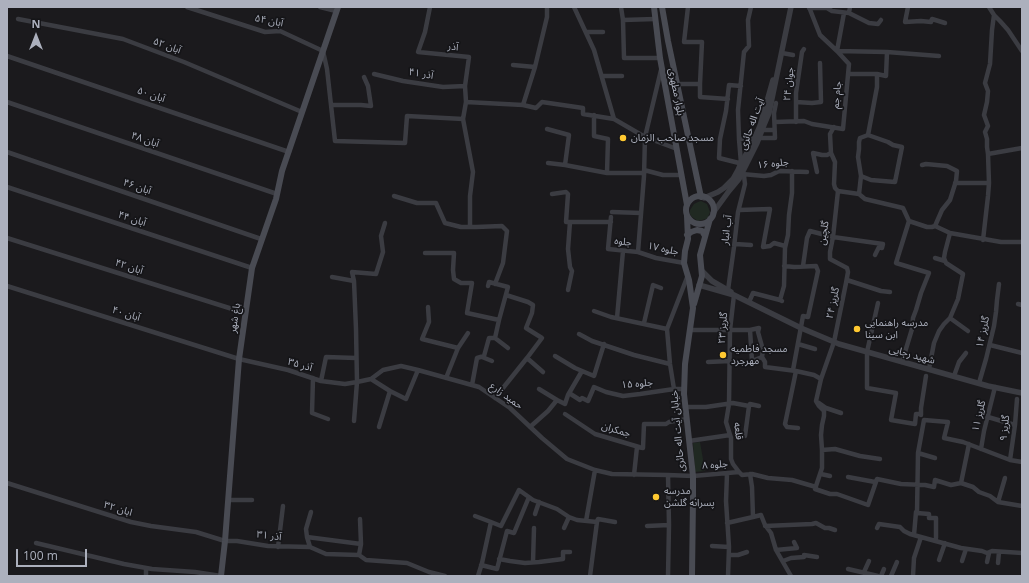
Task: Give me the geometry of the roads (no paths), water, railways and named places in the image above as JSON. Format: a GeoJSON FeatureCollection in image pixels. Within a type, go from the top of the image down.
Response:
{"type":"FeatureCollection","features":[{"type":"Feature","properties":{"kind":"main road","name":"بلوار مطهری"},"geometry":{"type":"LineString","coordinates":[[654,7],[660,58],[687,205]]}},
{"type":"Feature","properties":{"kind":"main road","name":"بلوار مطهری"},"geometry":{"type":"LineString","coordinates":[[662,7],[668,42],[702,197]]}},
{"type":"Feature","properties":{"kind":"main road","name":"باغ شهر"},"geometry":{"type":"LineString","coordinates":[[221,576],[234,440],[239,359],[252,268],[276,200],[282,171],[337,9]]}},
{"type":"Feature","properties":{"kind":"main road"},"geometry":{"type":"LineString","coordinates":[[669,110],[682,107]]}},
{"type":"Feature","properties":{"kind":"main road"},"geometry":{"type":"LineString","coordinates":[[695,197],[702,197],[711,202],[713,213],[700,256],[702,271],[693,308],[689,278],[684,263],[687,235],[686,210],[690,200],[695,197]]}},
{"type":"Feature","properties":{"kind":"main road"},"geometry":{"type":"LineString","coordinates":[[687,216],[695,223],[701,224],[710,219]]}},
{"type":"Feature","properties":{"kind":"main road"},"geometry":{"type":"LineString","coordinates":[[687,235],[690,232],[697,230],[702,231],[705,236]]}},
{"type":"Feature","properties":{"kind":"main road"},"geometry":{"type":"LineString","coordinates":[[689,278],[699,284]]}},
{"type":"Feature","properties":{"kind":"main road","name":"خیابان آیت اله حائری"},"geometry":{"type":"LineString","coordinates":[[692,576],[693,476],[684,390],[685,364],[693,308]]}},
{"type":"Feature","properties":{"kind":"street","name":"آبان ۵۴"},"geometry":{"type":"LineString","coordinates":[[187,7],[265,32],[280,31],[323,51]]}},
{"type":"Feature","properties":{"kind":"street"},"geometry":{"type":"LineString","coordinates":[[320,7],[337,9]]}},
{"type":"Feature","properties":{"kind":"street","name":"آذر"},"geometry":{"type":"LineString","coordinates":[[430,7],[425,32],[418,52],[469,57],[466,102],[462,119],[473,172],[470,196],[470,227]]}},
{"type":"Feature","properties":{"kind":"street"},"geometry":{"type":"LineString","coordinates":[[523,106],[536,67],[547,17],[547,7]]}},
{"type":"Feature","properties":{"kind":"street"},"geometry":{"type":"LineString","coordinates":[[574,7],[594,50],[614,119]]}},
{"type":"Feature","properties":{"kind":"street"},"geometry":{"type":"LineString","coordinates":[[621,7],[623,20],[624,58],[660,58]]}},
{"type":"Feature","properties":{"kind":"street"},"geometry":{"type":"LineString","coordinates":[[688,7],[684,42],[702,42],[700,97],[728,99]]}},
{"type":"Feature","properties":{"kind":"street"},"geometry":{"type":"LineString","coordinates":[[741,86],[730,85],[720,139],[719,158],[744,164],[739,139],[738,114],[741,86],[744,52],[749,46],[748,20],[751,7]]}},
{"type":"Feature","properties":{"kind":"street","name":"آیت اله حائری"},"geometry":{"type":"LineString","coordinates":[[702,197],[718,192],[739,173],[759,138],[769,113],[790,7]]}},
{"type":"Feature","properties":{"kind":"street","name":"آیت اله حائری"},"geometry":{"type":"LineString","coordinates":[[744,164],[760,126],[790,7]]}},
{"type":"Feature","properties":{"kind":"street"},"geometry":{"type":"LineString","coordinates":[[809,7],[827,8],[832,11],[847,13],[869,23],[878,24],[881,20]]}},
{"type":"Feature","properties":{"kind":"street","name":"جام جم"},"geometry":{"type":"LineString","coordinates":[[809,7],[820,35],[837,50],[848,64],[843,129],[834,128]]}},
{"type":"Feature","properties":{"kind":"street"},"geometry":{"type":"LineString","coordinates":[[850,7],[837,50],[938,56]]}},
{"type":"Feature","properties":{"kind":"street"},"geometry":{"type":"LineString","coordinates":[[908,7],[905,22],[931,22],[932,19],[945,23]]}},
{"type":"Feature","properties":{"kind":"street"},"geometry":{"type":"LineString","coordinates":[[989,7],[994,15],[1008,30],[1022,51]]}},
{"type":"Feature","properties":{"kind":"street"},"geometry":{"type":"LineString","coordinates":[[983,240],[989,183],[988,139],[986,132],[988,126],[984,115],[988,102],[986,83],[990,64],[994,15]]}},
{"type":"Feature","properties":{"kind":"street","name":"آبان ۵۲"},"geometry":{"type":"LineString","coordinates":[[18,19],[123,39],[184,62],[302,112]]}},
{"type":"Feature","properties":{"kind":"street"},"geometry":{"type":"LineString","coordinates":[[623,20],[655,19]]}},
{"type":"Feature","properties":{"kind":"street"},"geometry":{"type":"LineString","coordinates":[[586,32],[603,32]]}},
{"type":"Feature","properties":{"kind":"street","name":"جوان ۲۴"},"geometry":{"type":"LineString","coordinates":[[796,122],[796,93],[802,52],[804,50]]}},
{"type":"Feature","properties":{"kind":"street"},"geometry":{"type":"LineString","coordinates":[[323,51],[327,69],[335,141],[405,143],[407,116],[462,119]]}},
{"type":"Feature","properties":{"kind":"street"},"geometry":{"type":"LineString","coordinates":[[848,74],[877,74],[886,76],[887,52]]}},
{"type":"Feature","properties":{"kind":"street"},"geometry":{"type":"LineString","coordinates":[[782,53],[793,55]]}},
{"type":"Feature","properties":{"kind":"street","name":"آبان ۵۰"},"geometry":{"type":"LineString","coordinates":[[7,56],[289,152]]}},
{"type":"Feature","properties":{"kind":"street"},"geometry":{"type":"LineString","coordinates":[[796,102],[821,102],[820,63]]}},
{"type":"Feature","properties":{"kind":"street"},"geometry":{"type":"LineString","coordinates":[[513,65],[536,67]]}},
{"type":"Feature","properties":{"kind":"street"},"geometry":{"type":"LineString","coordinates":[[638,252],[645,137],[662,69]]}},
{"type":"Feature","properties":{"kind":"street","name":"آذر ۴۱"},"geometry":{"type":"LineString","coordinates":[[374,74],[403,81],[443,87],[466,86]]}},
{"type":"Feature","properties":{"kind":"street"},"geometry":{"type":"LineString","coordinates":[[868,135],[877,87],[877,74]]}},
{"type":"Feature","properties":{"kind":"street"},"geometry":{"type":"LineString","coordinates":[[602,76],[622,76]]}},
{"type":"Feature","properties":{"kind":"street"},"geometry":{"type":"LineString","coordinates":[[331,105],[371,106],[368,86],[364,77]]}},
{"type":"Feature","properties":{"kind":"street"},"geometry":{"type":"LineString","coordinates":[[677,84],[700,84]]}},
{"type":"Feature","properties":{"kind":"street","name":"آبان ۴۸"},"geometry":{"type":"LineString","coordinates":[[7,102],[277,194]]}},
{"type":"Feature","properties":{"kind":"street"},"geometry":{"type":"LineString","coordinates":[[466,102],[536,108],[542,102],[583,108],[583,114],[614,119],[645,137],[677,149]]}},
{"type":"Feature","properties":{"kind":"street"},"geometry":{"type":"LineString","coordinates":[[759,138],[775,138],[774,113],[776,102]]}},
{"type":"Feature","properties":{"kind":"street"},"geometry":{"type":"LineString","coordinates":[[594,115],[594,136],[608,139],[607,173]]}},
{"type":"Feature","properties":{"kind":"street"},"geometry":{"type":"LineString","coordinates":[[775,122],[804,121],[834,128]]}},
{"type":"Feature","properties":{"kind":"street","name":"گلچین"},"geometry":{"type":"LineString","coordinates":[[834,128],[830,134],[831,153],[835,162],[834,184],[838,191],[830,259],[847,268]]}},
{"type":"Feature","properties":{"kind":"street"},"geometry":{"type":"LineString","coordinates":[[547,129],[569,135],[564,165]]}},
{"type":"Feature","properties":{"kind":"street"},"geometry":{"type":"LineString","coordinates":[[762,130],[772,130]]}},
{"type":"Feature","properties":{"kind":"street"},"geometry":{"type":"LineString","coordinates":[[859,194],[861,176],[858,158],[858,142],[860,138],[868,135],[902,147],[895,182],[871,180],[861,176]]}},
{"type":"Feature","properties":{"kind":"street"},"geometry":{"type":"LineString","coordinates":[[739,139],[751,138]]}},
{"type":"Feature","properties":{"kind":"street"},"geometry":{"type":"LineString","coordinates":[[988,154],[1022,148]]}},
{"type":"Feature","properties":{"kind":"street","name":"آبان ۴۶"},"geometry":{"type":"LineString","coordinates":[[7,152],[261,239]]}},
{"type":"Feature","properties":{"kind":"street"},"geometry":{"type":"LineString","coordinates":[[817,172],[813,153],[822,155],[831,153]]}},
{"type":"Feature","properties":{"kind":"street"},"geometry":{"type":"LineString","coordinates":[[548,163],[607,173],[644,172],[663,175],[682,175]]}},
{"type":"Feature","properties":{"kind":"street"},"geometry":{"type":"LineString","coordinates":[[922,165],[947,166],[957,171],[950,200],[942,210],[935,226]]}},
{"type":"Feature","properties":{"kind":"street","name":"جلوه ۱۶"},"geometry":{"type":"LineString","coordinates":[[739,173],[764,176],[779,171],[807,172]]}},
{"type":"Feature","properties":{"kind":"street"},"geometry":{"type":"LineString","coordinates":[[749,302],[753,293],[781,300],[784,286],[785,246],[788,235],[788,216],[792,193],[792,171]]}},
{"type":"Feature","properties":{"kind":"street","name":"آیت اله حائری"},"geometry":{"type":"LineString","coordinates":[[713,213],[739,179],[739,173]]}},
{"type":"Feature","properties":{"kind":"street","name":"آب انبار"},"geometry":{"type":"LineString","coordinates":[[728,290],[739,210],[745,184],[744,176],[739,173]]}},
{"type":"Feature","properties":{"kind":"street"},"geometry":{"type":"LineString","coordinates":[[955,183],[989,183]]}},
{"type":"Feature","properties":{"kind":"street","name":"آبان ۴۴"},"geometry":{"type":"LineString","coordinates":[[7,187],[252,268]]}},
{"type":"Feature","properties":{"kind":"street"},"geometry":{"type":"LineString","coordinates":[[838,191],[859,194],[865,199],[903,208],[909,221],[896,263],[929,273],[913,318],[912,329],[902,362]]}},
{"type":"Feature","properties":{"kind":"street"},"geometry":{"type":"LineString","coordinates":[[552,194],[566,192],[568,194],[568,250],[570,267],[572,271],[568,290]]}},
{"type":"Feature","properties":{"kind":"street"},"geometry":{"type":"LineString","coordinates":[[394,196],[417,203],[436,203],[445,223],[461,227],[502,226],[507,231],[503,263],[495,284]]}},
{"type":"Feature","properties":{"kind":"street"},"geometry":{"type":"LineString","coordinates":[[739,210],[770,209],[763,247],[770,246],[774,243],[785,246]]}},
{"type":"Feature","properties":{"kind":"street"},"geometry":{"type":"LineString","coordinates":[[611,217],[641,212]]}},
{"type":"Feature","properties":{"kind":"street","name":"جلوه"},"geometry":{"type":"LineString","coordinates":[[568,222],[584,222],[611,217],[608,249],[638,252]]}},
{"type":"Feature","properties":{"kind":"street"},"geometry":{"type":"LineString","coordinates":[[909,221],[927,227],[935,226],[950,233],[983,240],[1022,242]]}},
{"type":"Feature","properties":{"kind":"street"},"geometry":{"type":"LineString","coordinates":[[354,421],[357,382],[354,280],[352,272],[376,274],[383,252],[381,236],[385,223]]}},
{"type":"Feature","properties":{"kind":"street"},"geometry":{"type":"LineString","coordinates":[[804,266],[807,238],[810,231],[833,237],[883,244],[882,248],[879,247],[875,255]]}},
{"type":"Feature","properties":{"kind":"street"},"geometry":{"type":"LineString","coordinates":[[945,261],[945,252],[950,233]]}},
{"type":"Feature","properties":{"kind":"street","name":"آبان ۴۲"},"geometry":{"type":"LineString","coordinates":[[7,238],[245,313]]}},
{"type":"Feature","properties":{"kind":"street"},"geometry":{"type":"LineString","coordinates":[[735,244],[750,245]]}},
{"type":"Feature","properties":{"kind":"street"},"geometry":{"type":"LineString","coordinates":[[617,318],[623,250]]}},
{"type":"Feature","properties":{"kind":"street","name":"جلوه ۱۷"},"geometry":{"type":"LineString","coordinates":[[638,252],[656,258],[684,263]]}},
{"type":"Feature","properties":{"kind":"street"},"geometry":{"type":"LineString","coordinates":[[424,253],[454,253],[454,279],[461,283],[472,283],[467,313],[500,320]]}},
{"type":"Feature","properties":{"kind":"street"},"geometry":{"type":"LineString","coordinates":[[929,369],[934,342],[939,330],[950,318],[958,299],[963,274],[945,261],[935,258]]}},
{"type":"Feature","properties":{"kind":"street"},"geometry":{"type":"LineString","coordinates":[[784,266],[816,266],[818,271],[808,317],[803,316],[785,424],[787,427],[798,428]]}},
{"type":"Feature","properties":{"kind":"street","name":"گلریز ۲۴"},"geometry":{"type":"LineString","coordinates":[[816,401],[821,379],[834,342],[847,280],[847,268]]}},
{"type":"Feature","properties":{"kind":"street"},"geometry":{"type":"LineString","coordinates":[[702,271],[712,281],[734,295]]}},
{"type":"Feature","properties":{"kind":"street"},"geometry":{"type":"LineString","coordinates":[[332,277],[354,280]]}},
{"type":"Feature","properties":{"kind":"street"},"geometry":{"type":"LineString","coordinates":[[674,388],[667,329],[689,278]]}},
{"type":"Feature","properties":{"kind":"street"},"geometry":{"type":"LineString","coordinates":[[847,280],[881,291],[890,292]]}},
{"type":"Feature","properties":{"kind":"street"},"geometry":{"type":"LineString","coordinates":[[488,286],[489,282],[508,287],[495,338]]}},
{"type":"Feature","properties":{"kind":"street"},"geometry":{"type":"LineString","coordinates":[[699,284],[734,295]]}},
{"type":"Feature","properties":{"kind":"street","name":"گلریز ۱۴"},"geometry":{"type":"LineString","coordinates":[[979,383],[990,345],[1000,284]]}},
{"type":"Feature","properties":{"kind":"street"},"geometry":{"type":"LineString","coordinates":[[644,323],[653,285],[661,288]]}},
{"type":"Feature","properties":{"kind":"street","name":"آبان ۴۰"},"geometry":{"type":"LineString","coordinates":[[7,286],[239,359]]}},
{"type":"Feature","properties":{"kind":"street"},"geometry":{"type":"LineString","coordinates":[[495,398],[542,338],[526,328],[532,313],[533,305],[506,295]]}},
{"type":"Feature","properties":{"kind":"street","name":"شهید رجایی"},"geometry":{"type":"LineString","coordinates":[[734,295],[801,328],[839,344],[979,383],[1022,393]]}},
{"type":"Feature","properties":{"kind":"street","name":"گلریز ۲۳"},"geometry":{"type":"LineString","coordinates":[[730,361],[730,330],[734,295]]}},
{"type":"Feature","properties":{"kind":"street"},"geometry":{"type":"LineString","coordinates":[[878,303],[867,352],[867,388],[896,393],[891,420],[914,424],[916,414],[921,414]]}},
{"type":"Feature","properties":{"kind":"street"},"geometry":{"type":"LineString","coordinates":[[428,307],[428,322],[422,338],[458,348]]}},
{"type":"Feature","properties":{"kind":"street"},"geometry":{"type":"LineString","coordinates":[[594,311],[617,318],[667,329]]}},
{"type":"Feature","properties":{"kind":"street"},"geometry":{"type":"LineString","coordinates":[[950,318],[968,331]]}},
{"type":"Feature","properties":{"kind":"street"},"geometry":{"type":"LineString","coordinates":[[690,330],[750,330],[759,328],[758,332],[763,350],[762,357],[766,362],[765,368],[795,371],[814,375],[821,379]]}},
{"type":"Feature","properties":{"kind":"street"},"geometry":{"type":"LineString","coordinates":[[750,330],[752,361]]}},
{"type":"Feature","properties":{"kind":"street"},"geometry":{"type":"LineString","coordinates":[[446,378],[458,348],[468,333]]}},
{"type":"Feature","properties":{"kind":"street"},"geometry":{"type":"LineString","coordinates":[[579,334],[592,341],[634,355],[670,364]]}},
{"type":"Feature","properties":{"kind":"street"},"geometry":{"type":"LineString","coordinates":[[472,385],[477,358],[484,356],[489,338],[495,338],[508,348]]}},
{"type":"Feature","properties":{"kind":"street"},"geometry":{"type":"LineString","coordinates":[[555,356],[575,368],[594,376],[604,344]]}},
{"type":"Feature","properties":{"kind":"street"},"geometry":{"type":"LineString","coordinates":[[798,344],[815,349]]}},
{"type":"Feature","properties":{"kind":"street"},"geometry":{"type":"LineString","coordinates":[[990,345],[1022,353]]}},
{"type":"Feature","properties":{"kind":"street"},"geometry":{"type":"LineString","coordinates":[[954,376],[966,353]]}},
{"type":"Feature","properties":{"kind":"street"},"geometry":{"type":"LineString","coordinates":[[321,381],[326,357],[356,358]]}},
{"type":"Feature","properties":{"kind":"street"},"geometry":{"type":"LineString","coordinates":[[482,357],[492,361]]}},
{"type":"Feature","properties":{"kind":"street"},"geometry":{"type":"LineString","coordinates":[[708,362],[747,362],[762,357]]}},
{"type":"Feature","properties":{"kind":"street"},"geometry":{"type":"LineString","coordinates":[[527,358],[543,372]]}},
{"type":"Feature","properties":{"kind":"street","name":"آذر ۳۵"},"geometry":{"type":"LineString","coordinates":[[239,359],[288,370],[321,381],[344,384],[371,379]]}},
{"type":"Feature","properties":{"kind":"street","name":"قلعه"},"geometry":{"type":"LineString","coordinates":[[730,361],[730,404],[726,422],[730,436],[731,459],[741,474]]}},
{"type":"Feature","properties":{"kind":"street","name":"حمید زارع"},"geometry":{"type":"LineString","coordinates":[[371,379],[383,370],[401,366],[479,387],[510,408],[567,459],[595,470],[612,474],[668,476]]}},
{"type":"Feature","properties":{"kind":"street"},"geometry":{"type":"LineString","coordinates":[[371,379],[406,399],[418,370]]}},
{"type":"Feature","properties":{"kind":"street"},"geometry":{"type":"LineString","coordinates":[[539,389],[565,404],[569,393],[582,371]]}},
{"type":"Feature","properties":{"kind":"street"},"geometry":{"type":"LineString","coordinates":[[926,376],[921,414],[924,420],[918,453],[917,513],[929,514],[929,518],[936,518],[936,538]]}},
{"type":"Feature","properties":{"kind":"street"},"geometry":{"type":"LineString","coordinates":[[313,378],[312,413],[328,419]]}},
{"type":"Feature","properties":{"kind":"street","name":"جلوه ۱۵"},"geometry":{"type":"LineString","coordinates":[[569,393],[580,400],[582,398],[588,401],[594,387],[606,392],[623,396],[674,388],[684,390]]}},
{"type":"Feature","properties":{"kind":"street","name":"گلریز ۱۱"},"geometry":{"type":"LineString","coordinates":[[981,449],[995,387]]}},
{"type":"Feature","properties":{"kind":"street"},"geometry":{"type":"LineString","coordinates":[[379,427],[390,391]]}},
{"type":"Feature","properties":{"kind":"street","name":"گلریز ۹"},"geometry":{"type":"LineString","coordinates":[[1010,460],[1017,398]]}},
{"type":"Feature","properties":{"kind":"street"},"geometry":{"type":"LineString","coordinates":[[530,427],[548,411],[557,400]]}},
{"type":"Feature","properties":{"kind":"street"},"geometry":{"type":"LineString","coordinates":[[816,401],[826,408],[842,413]]}},
{"type":"Feature","properties":{"kind":"street"},"geometry":{"type":"LineString","coordinates":[[816,401],[824,411],[821,435],[822,468],[816,487]]}},
{"type":"Feature","properties":{"kind":"street"},"geometry":{"type":"LineString","coordinates":[[685,407],[706,407],[733,403],[759,406]]}},
{"type":"Feature","properties":{"kind":"street"},"geometry":{"type":"LineString","coordinates":[[745,436],[749,406]]}},
{"type":"Feature","properties":{"kind":"street","name":"جمکران"},"geometry":{"type":"LineString","coordinates":[[565,414],[596,434],[643,448]]}},
{"type":"Feature","properties":{"kind":"street"},"geometry":{"type":"LineString","coordinates":[[988,417],[1015,425]]}},
{"type":"Feature","properties":{"kind":"street"},"geometry":{"type":"LineString","coordinates":[[634,475],[637,447],[643,448],[644,424],[666,424],[669,422],[687,419]]}},
{"type":"Feature","properties":{"kind":"street"},"geometry":{"type":"LineString","coordinates":[[924,420],[948,422],[944,438],[963,442],[1010,460],[1022,462]]}},
{"type":"Feature","properties":{"kind":"street"},"geometry":{"type":"LineString","coordinates":[[689,441],[730,436]]}},
{"type":"Feature","properties":{"kind":"street"},"geometry":{"type":"LineString","coordinates":[[961,483],[969,444]]}},
{"type":"Feature","properties":{"kind":"street"},"geometry":{"type":"LineString","coordinates":[[822,450],[835,449],[860,456],[880,459]]}},
{"type":"Feature","properties":{"kind":"street"},"geometry":{"type":"LineString","coordinates":[[918,453],[935,458]]}},
{"type":"Feature","properties":{"kind":"street"},"geometry":{"type":"LineString","coordinates":[[586,521],[595,470]]}},
{"type":"Feature","properties":{"kind":"street"},"geometry":{"type":"LineString","coordinates":[[727,474],[726,502],[729,547],[728,576]]}},
{"type":"Feature","properties":{"kind":"street"},"geometry":{"type":"LineString","coordinates":[[750,474],[753,517]]}},
{"type":"Feature","properties":{"kind":"street","name":"جلوه ۸"},"geometry":{"type":"LineString","coordinates":[[668,476],[750,474],[792,480],[816,487],[815,489],[822,492],[837,494],[868,505],[875,482]]}},
{"type":"Feature","properties":{"kind":"street"},"geometry":{"type":"LineString","coordinates":[[820,474],[830,476]]}},
{"type":"Feature","properties":{"kind":"street"},"geometry":{"type":"LineString","coordinates":[[668,476],[668,576]]}},
{"type":"Feature","properties":{"kind":"street"},"geometry":{"type":"LineString","coordinates":[[848,476],[875,482],[877,479],[901,484],[926,485],[934,488],[935,480],[951,484],[961,483],[973,487],[979,492],[990,496],[998,502],[1022,506]]}},
{"type":"Feature","properties":{"kind":"street"},"geometry":{"type":"LineString","coordinates":[[998,502],[1005,478]]}},
{"type":"Feature","properties":{"kind":"street","name":"ابان ۳۲"},"geometry":{"type":"LineString","coordinates":[[7,483],[131,522],[196,532],[225,540]]}},
{"type":"Feature","properties":{"kind":"street"},"geometry":{"type":"LineString","coordinates":[[475,516],[501,526],[519,490],[533,500],[557,509],[569,517],[577,520],[597,522],[598,519],[615,522]]}},
{"type":"Feature","properties":{"kind":"street"},"geometry":{"type":"LineString","coordinates":[[481,565],[497,568],[507,530],[514,533],[529,497]]}},
{"type":"Feature","properties":{"kind":"street"},"geometry":{"type":"LineString","coordinates":[[228,500],[252,500]]}},
{"type":"Feature","properties":{"kind":"street"},"geometry":{"type":"LineString","coordinates":[[536,514],[539,502]]}},
{"type":"Feature","properties":{"kind":"street"},"geometry":{"type":"LineString","coordinates":[[914,535],[918,502]]}},
{"type":"Feature","properties":{"kind":"street"},"geometry":{"type":"LineString","coordinates":[[278,547],[283,506]]}},
{"type":"Feature","properties":{"kind":"street"},"geometry":{"type":"LineString","coordinates":[[311,512],[306,529],[310,547],[326,554],[359,555],[366,560],[407,563],[429,574],[445,576]]}},
{"type":"Feature","properties":{"kind":"street"},"geometry":{"type":"LineString","coordinates":[[727,523],[761,515],[765,526],[771,533],[776,550],[791,576]]}},
{"type":"Feature","properties":{"kind":"street"},"geometry":{"type":"LineString","coordinates":[[564,528],[569,517]]}},
{"type":"Feature","properties":{"kind":"street"},"geometry":{"type":"LineString","coordinates":[[359,555],[361,544],[360,519]]}},
{"type":"Feature","properties":{"kind":"street"},"geometry":{"type":"LineString","coordinates":[[478,576],[491,522]]}},
{"type":"Feature","properties":{"kind":"street"},"geometry":{"type":"LineString","coordinates":[[590,576],[597,522]]}},
{"type":"Feature","properties":{"kind":"street"},"geometry":{"type":"LineString","coordinates":[[765,526],[816,523],[825,528],[835,530]]}},
{"type":"Feature","properties":{"kind":"street"},"geometry":{"type":"LineString","coordinates":[[877,528],[879,524],[892,525],[900,527],[904,531],[914,535],[966,549],[988,553],[1022,553]]}},
{"type":"Feature","properties":{"kind":"street"},"geometry":{"type":"LineString","coordinates":[[647,526],[669,526]]}},
{"type":"Feature","properties":{"kind":"street"},"geometry":{"type":"LineString","coordinates":[[533,562],[534,528]]}},
{"type":"Feature","properties":{"kind":"street"},"geometry":{"type":"LineString","coordinates":[[913,576],[914,558],[922,536]]}},
{"type":"Feature","properties":{"kind":"street"},"geometry":{"type":"LineString","coordinates":[[307,537],[361,544]]}},
{"type":"Feature","properties":{"kind":"street","name":"آذر ۳۱"},"geometry":{"type":"LineString","coordinates":[[225,540],[237,540],[278,547],[310,547]]}},
{"type":"Feature","properties":{"kind":"street"},"geometry":{"type":"LineString","coordinates":[[36,542],[124,564],[181,573],[195,572],[221,576]]}},
{"type":"Feature","properties":{"kind":"street"},"geometry":{"type":"LineString","coordinates":[[776,550],[797,548],[794,542]]}},
{"type":"Feature","properties":{"kind":"street"},"geometry":{"type":"LineString","coordinates":[[939,560],[945,543]]}},
{"type":"Feature","properties":{"kind":"street"},"geometry":{"type":"LineString","coordinates":[[712,546],[729,547]]}},
{"type":"Feature","properties":{"kind":"street"},"geometry":{"type":"LineString","coordinates":[[962,561],[966,549]]}},
{"type":"Feature","properties":{"kind":"street"},"geometry":{"type":"LineString","coordinates":[[499,559],[510,562],[533,562],[563,559],[563,552],[570,552]]}},
{"type":"Feature","properties":{"kind":"street"},"geometry":{"type":"LineString","coordinates":[[729,555],[738,555],[748,552]]}},
{"type":"Feature","properties":{"kind":"street"},"geometry":{"type":"LineString","coordinates":[[987,562],[990,552]]}},
{"type":"Feature","properties":{"kind":"street"},"geometry":{"type":"LineString","coordinates":[[998,563],[999,552]]}},
{"type":"Feature","properties":{"kind":"street"},"geometry":{"type":"LineString","coordinates":[[783,561],[791,558],[804,557],[804,555],[816,557]]}},
{"type":"Feature","properties":{"kind":"street"},"geometry":{"type":"LineString","coordinates":[[864,572],[869,561]]}},
{"type":"Feature","properties":{"kind":"street"},"geometry":{"type":"LineString","coordinates":[[891,576],[897,562]]}},
{"type":"Feature","properties":{"kind":"street"},"geometry":{"type":"LineString","coordinates":[[146,568],[146,576]]}},
{"type":"Feature","properties":{"kind":"street"},"geometry":{"type":"LineString","coordinates":[[848,569],[886,576]]}},
{"type":"Feature","properties":{"kind":"street"},"geometry":{"type":"LineString","coordinates":[[880,576],[884,569]]}},
{"type":"Feature","properties":{"kind":"place","name":"مسجد صاحب الزمان"},"geometry":{"type":"Point","coordinates":[623,138]}},
{"type":"Feature","properties":{"kind":"place","name":"مدرسه راهنمایی ابن سینا"},"geometry":{"type":"Point","coordinates":[857,329]}},
{"type":"Feature","properties":{"kind":"place","name":"مسجد فاطمیه مهرجرد"},"geometry":{"type":"Point","coordinates":[723,355]}},
{"type":"Feature","properties":{"kind":"place","name":"مدرسه پسرانه گلشن"},"geometry":{"type":"Point","coordinates":[656,497]}}]}
